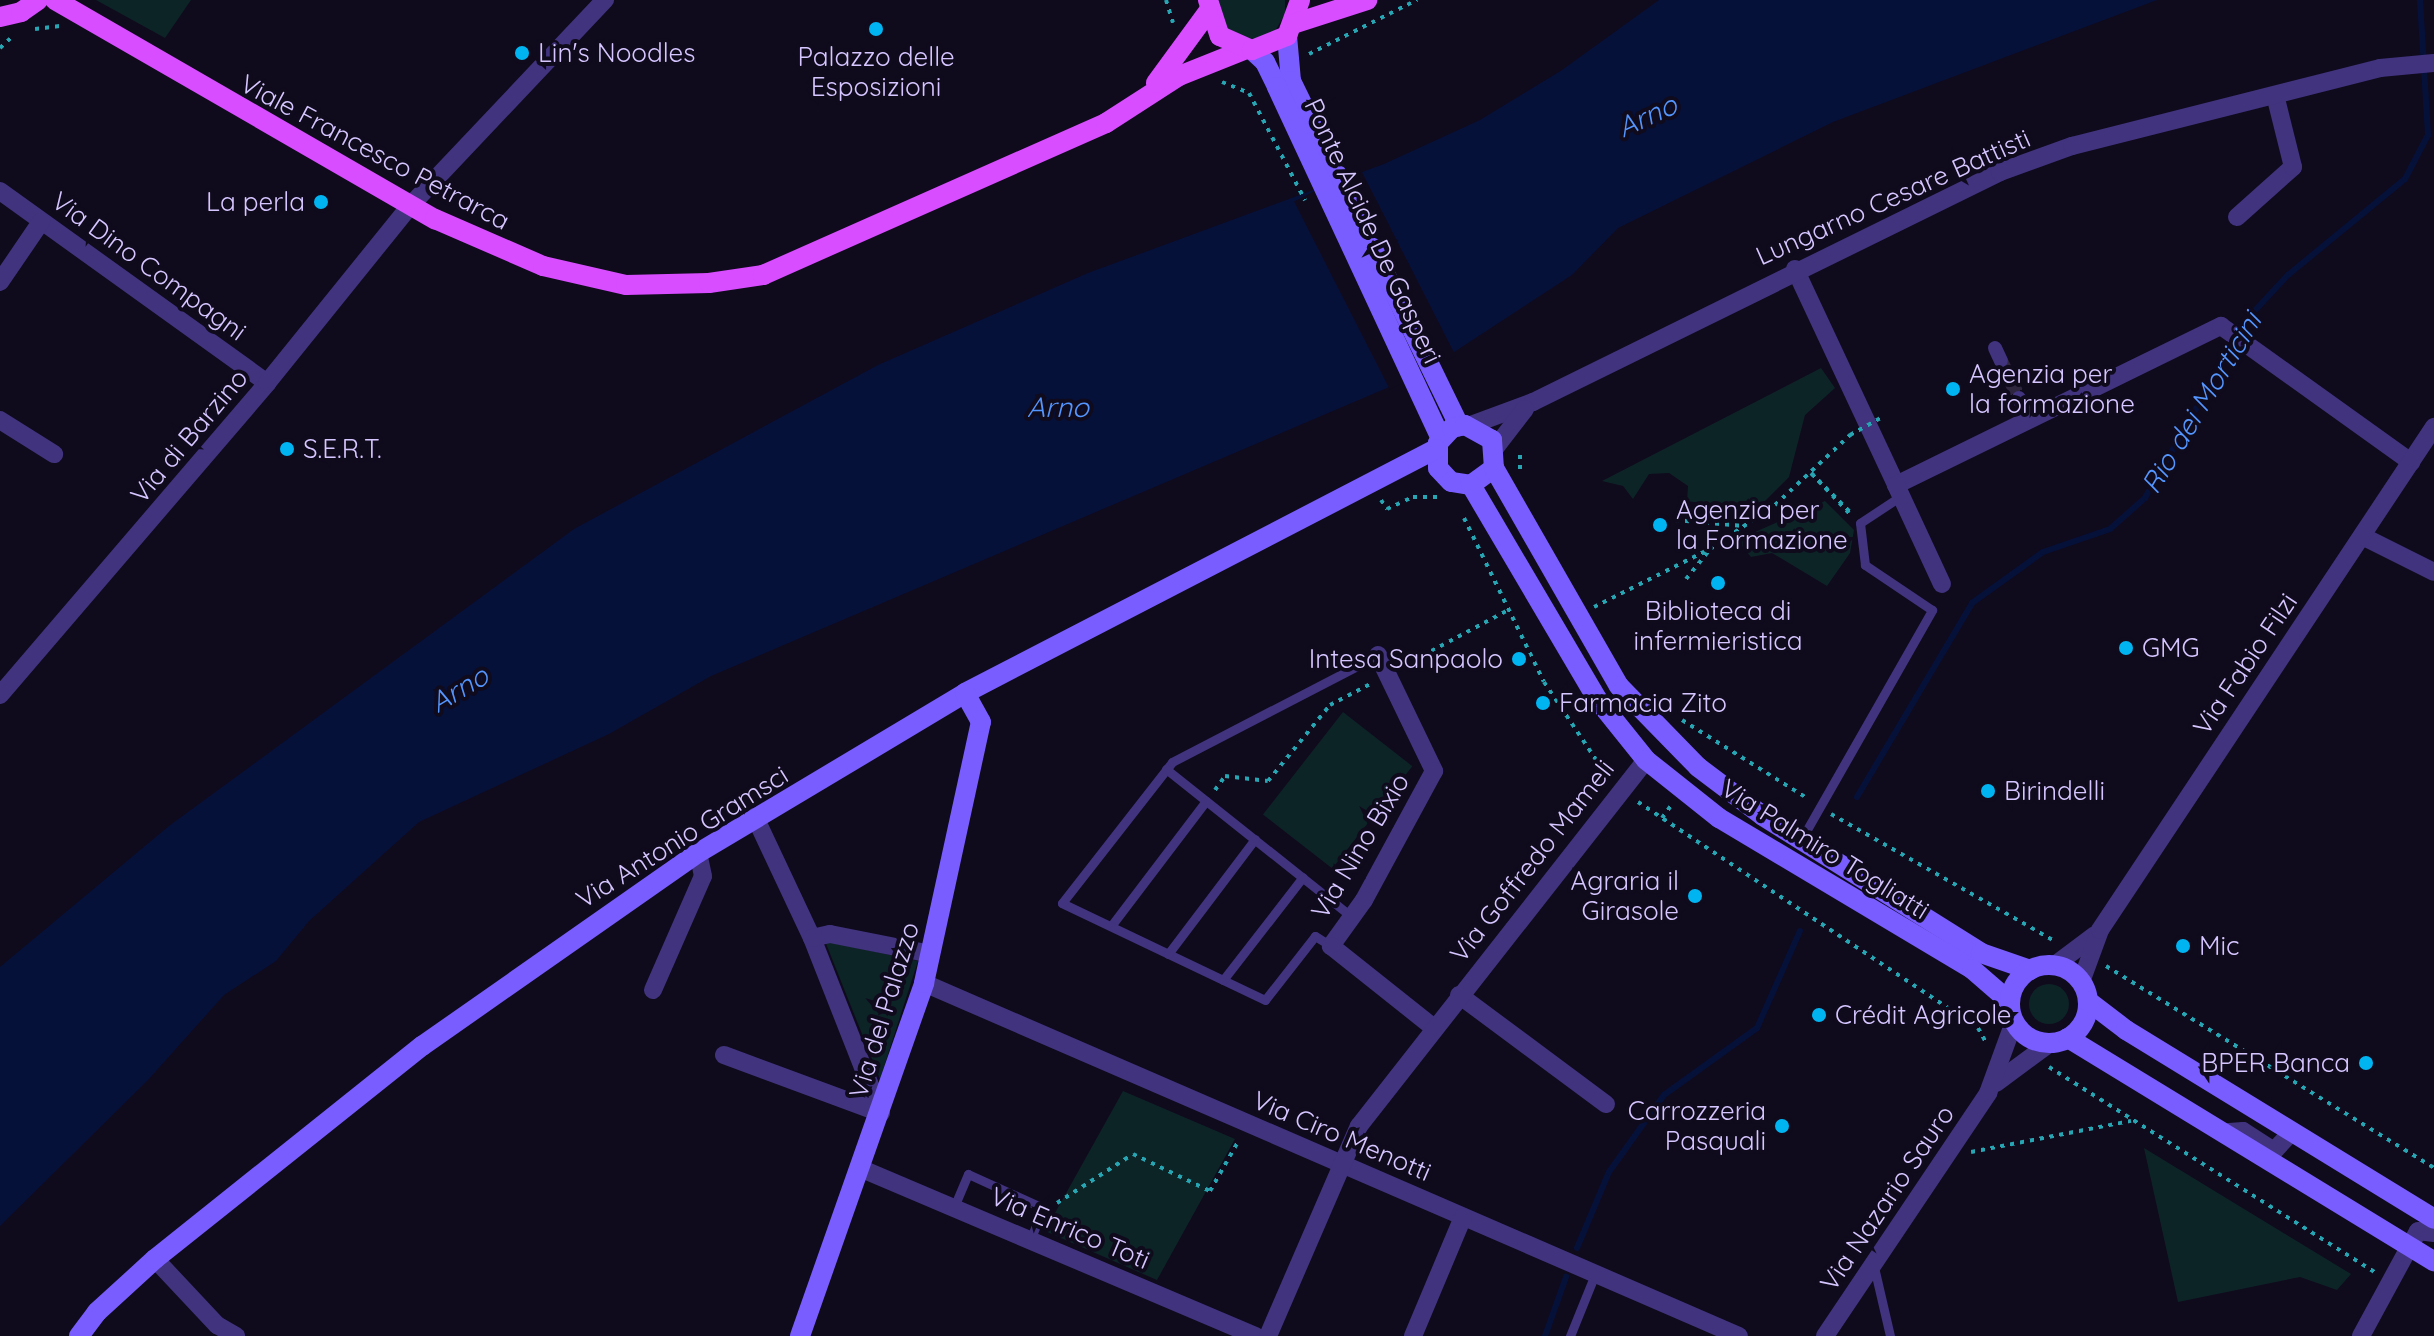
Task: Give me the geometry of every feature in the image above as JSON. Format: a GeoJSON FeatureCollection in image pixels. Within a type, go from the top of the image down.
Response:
{"type":"FeatureCollection","features":[{"type":"Feature","properties":{"kind":"main road"},"geometry":{"type":"LineString","coordinates":[[0,17],[21,12],[38,0]]}},
{"type":"Feature","properties":{"kind":"main road"},"geometry":{"type":"LineString","coordinates":[[1291,30],[1300,0]]}},
{"type":"Feature","properties":{"kind":"main road"},"geometry":{"type":"LineString","coordinates":[[1327,0],[1356,0]]}},
{"type":"Feature","properties":{"kind":"main road","name":"Viale Francesco Petrarca"},"geometry":{"type":"LineString","coordinates":[[62,5],[410,206],[543,266],[626,285],[709,283],[763,275],[841,244],[1106,123],[1200,65],[1248,50],[1367,0]]}},
{"type":"Feature","properties":{"kind":"main road"},"geometry":{"type":"LineString","coordinates":[[1208,6],[1220,36],[1248,50]]}},
{"type":"Feature","properties":{"kind":"main road","name":"Viale Francesco Petrarca"},"geometry":{"type":"LineString","coordinates":[[1134,104],[1171,66],[1208,6]]}},
{"type":"Feature","properties":{"kind":"main road","name":"Ponte Alcide De Gasperi"},"geometry":{"type":"LineString","coordinates":[[1284,84],[1291,30]]}},
{"type":"Feature","properties":{"kind":"main road","name":"Ponte Alcide De Gasperi"},"geometry":{"type":"LineString","coordinates":[[1248,50],[1265,62],[1284,84],[1440,410],[1438,444]]}},
{"type":"Feature","properties":{"kind":"main road","name":"Ponte Alcide De Gasperi"},"geometry":{"type":"LineString","coordinates":[[1440,410],[1465,426]]}},
{"type":"Feature","properties":{"kind":"main road"},"geometry":{"type":"LineString","coordinates":[[1465,426],[1438,444],[1443,476],[1471,485],[1494,458]]}},
{"type":"Feature","properties":{"kind":"main road","name":"Via Palmiro Togliatti"},"geometry":{"type":"LineString","coordinates":[[1465,426],[1486,433],[1494,458],[1619,686],[1698,767],[1801,840],[1981,953],[2030,970]]}},
{"type":"Feature","properties":{"kind":"main road","name":"Via Antonio Gramsci"},"geometry":{"type":"LineString","coordinates":[[79,1336],[97,1312],[155,1259],[422,1046],[698,853],[965,693],[1380,482],[1438,444]]}},
{"type":"Feature","properties":{"kind":"main road","name":"Via Antonio Gramsci"},"geometry":{"type":"LineString","coordinates":[[1380,482],[1443,476]]}},
{"type":"Feature","properties":{"kind":"main road","name":"Via Palmiro Togliatti"},"geometry":{"type":"LineString","coordinates":[[1471,485],[1597,699],[1646,760],[1719,818],[1972,969],[2012,1012],[2029,1038],[2059,1041],[2229,1132],[2434,1261]]}},
{"type":"Feature","properties":{"kind":"main road","name":"Via del Palazzo"},"geometry":{"type":"LineString","coordinates":[[800,1336],[862,1169],[924,983],[981,722],[965,693]]}},
{"type":"Feature","properties":{"kind":"main road"},"geometry":{"type":"LineString","coordinates":[[2012,1012],[2019,978],[2030,970],[2055,965],[2126,1030],[2434,1219]]}},
{"type":"Feature","properties":{"kind":"main road"},"geometry":{"type":"LineString","coordinates":[[2059,1041],[2084,1022],[2084,991]]}},
{"type":"Feature","properties":{"kind":"street","name":"Via di Barzino"},"geometry":{"type":"LineString","coordinates":[[0,695],[267,383],[410,206],[605,0]]}},
{"type":"Feature","properties":{"kind":"street","name":"Lungarno Cesare Battisti"},"geometry":{"type":"LineString","coordinates":[[1465,426],[1533,402],[1795,269],[2000,172],[2072,146],[2380,68],[2426,64]]}},
{"type":"Feature","properties":{"kind":"street"},"geometry":{"type":"LineString","coordinates":[[2237,217],[2293,167],[2275,95]]}},
{"type":"Feature","properties":{"kind":"street","name":"Via Dino Compagni"},"geometry":{"type":"LineString","coordinates":[[0,191],[267,383]]}},
{"type":"Feature","properties":{"kind":"street"},"geometry":{"type":"LineString","coordinates":[[0,282],[41,222]]}},
{"type":"Feature","properties":{"kind":"street"},"geometry":{"type":"LineString","coordinates":[[1795,269],[1876,421],[1899,490],[1942,584]]}},
{"type":"Feature","properties":{"kind":"street"},"geometry":{"type":"LineString","coordinates":[[1899,490],[2029,420],[2221,326],[2411,462]]}},
{"type":"Feature","properties":{"kind":"street"},"geometry":{"type":"LineString","coordinates":[[2019,398],[2029,420]]}},
{"type":"Feature","properties":{"kind":"street","name":"Lungarno Cesare Battisti"},"geometry":{"type":"LineString","coordinates":[[1494,458],[1533,402]]}},
{"type":"Feature","properties":{"kind":"street"},"geometry":{"type":"LineString","coordinates":[[0,420],[54,454]]}},
{"type":"Feature","properties":{"kind":"street","name":"Via Fabio Filzi"},"geometry":{"type":"LineString","coordinates":[[2084,991],[2086,951],[2434,427]]}},
{"type":"Feature","properties":{"kind":"street"},"geometry":{"type":"LineString","coordinates":[[2362,536],[2434,572]]}},
{"type":"Feature","properties":{"kind":"street","name":"Via Nino Bixio"},"geometry":{"type":"LineString","coordinates":[[1378,655],[1434,771],[1331,946],[1434,1028]]}},
{"type":"Feature","properties":{"kind":"street","name":"Via Goffredo Mameli"},"geometry":{"type":"LineString","coordinates":[[1268,1336],[1359,1126],[1646,760]]}},
{"type":"Feature","properties":{"kind":"street"},"geometry":{"type":"LineString","coordinates":[[755,817],[812,938],[881,1113]]}},
{"type":"Feature","properties":{"kind":"street"},"geometry":{"type":"LineString","coordinates":[[653,990],[703,876],[698,853]]}},
{"type":"Feature","properties":{"kind":"street"},"geometry":{"type":"LineString","coordinates":[[812,938],[830,934],[931,954]]}},
{"type":"Feature","properties":{"kind":"street"},"geometry":{"type":"LineString","coordinates":[[2055,965],[2086,951]]}},
{"type":"Feature","properties":{"kind":"street","name":"Via Ciro Menotti"},"geometry":{"type":"LineString","coordinates":[[924,983],[1739,1336]]}},
{"type":"Feature","properties":{"kind":"street","name":"Via Goffredo Mameli"},"geometry":{"type":"LineString","coordinates":[[1459,995],[1606,1104]]}},
{"type":"Feature","properties":{"kind":"street","name":"Via Nazario Sauro"},"geometry":{"type":"LineString","coordinates":[[1825,1336],[1874,1267],[1991,1087],[2012,1012]]}},
{"type":"Feature","properties":{"kind":"street","name":"Via Nazario Sauro"},"geometry":{"type":"LineString","coordinates":[[1991,1087],[2059,1041]]}},
{"type":"Feature","properties":{"kind":"street"},"geometry":{"type":"LineString","coordinates":[[724,1055],[881,1113]]}},
{"type":"Feature","properties":{"kind":"street","name":"Via Palmiro Togliatti"},"geometry":{"type":"LineString","coordinates":[[2229,1132],[2243,1131],[2274,1151],[2291,1133]]}},
{"type":"Feature","properties":{"kind":"street","name":"Via Enrico Toti"},"geometry":{"type":"LineString","coordinates":[[862,1169],[1256,1336]]}},
{"type":"Feature","properties":{"kind":"street"},"geometry":{"type":"LineString","coordinates":[[1413,1336],[1463,1217]]}},
{"type":"Feature","properties":{"kind":"street"},"geometry":{"type":"LineString","coordinates":[[2361,1336],[2418,1231],[2434,1233]]}},
{"type":"Feature","properties":{"kind":"street"},"geometry":{"type":"LineString","coordinates":[[155,1259],[217,1325],[236,1336]]}},
{"type":"Feature","properties":{"kind":"lane"},"geometry":{"type":"LineString","coordinates":[[1801,840],[1932,610],[1865,565],[1860,523],[1899,490]]}},
{"type":"Feature","properties":{"kind":"lane"},"geometry":{"type":"LineString","coordinates":[[1331,946],[1315,936],[1265,1000],[1062,903],[1166,769],[1378,655]]}},
{"type":"Feature","properties":{"kind":"lane"},"geometry":{"type":"LineString","coordinates":[[1166,769],[1351,916]]}},
{"type":"Feature","properties":{"kind":"lane"},"geometry":{"type":"LineString","coordinates":[[1111,926],[1206,801]]}},
{"type":"Feature","properties":{"kind":"lane"},"geometry":{"type":"LineString","coordinates":[[1168,954],[1255,839]]}},
{"type":"Feature","properties":{"kind":"lane"},"geometry":{"type":"LineString","coordinates":[[1223,980],[1303,877]]}},
{"type":"Feature","properties":{"kind":"lane"},"geometry":{"type":"LineString","coordinates":[[954,1207],[968,1174],[1043,1208],[1030,1240]]}},
{"type":"Feature","properties":{"kind":"lane"},"geometry":{"type":"LineString","coordinates":[[1874,1267],[1890,1336]]}},
{"type":"Feature","properties":{"kind":"lane"},"geometry":{"type":"LineString","coordinates":[[1570,1336],[1595,1274]]}},
{"type":"Feature","properties":{"kind":"path"},"geometry":{"type":"LineString","coordinates":[[1304,63],[1311,50],[1417,0]]}},
{"type":"Feature","properties":{"kind":"path"},"geometry":{"type":"LineString","coordinates":[[0,48],[12,36],[58,29],[62,5]]}},
{"type":"Feature","properties":{"kind":"path"},"geometry":{"type":"LineString","coordinates":[[1213,82],[1240,86],[1252,99]]}},
{"type":"Feature","properties":{"kind":"path"},"geometry":{"type":"LineString","coordinates":[[1590,610],[1710,549],[1745,526],[1811,473],[1850,435],[1876,421]]}},
{"type":"Feature","properties":{"kind":"path"},"geometry":{"type":"LineString","coordinates":[[1523,444],[1520,468],[1526,482]]}},
{"type":"Feature","properties":{"kind":"path"},"geometry":{"type":"LineString","coordinates":[[1811,473],[1850,512]]}},
{"type":"Feature","properties":{"kind":"path"},"geometry":{"type":"LineString","coordinates":[[1811,473],[1860,523]]}},
{"type":"Feature","properties":{"kind":"path"},"geometry":{"type":"LineString","coordinates":[[1675,520],[1745,526]]}},
{"type":"Feature","properties":{"kind":"path"},"geometry":{"type":"LineString","coordinates":[[1686,579],[1710,549]]}},
{"type":"Feature","properties":{"kind":"path"},"geometry":{"type":"LineString","coordinates":[[1584,598],[1597,622]]}},
{"type":"Feature","properties":{"kind":"path"},"geometry":{"type":"LineString","coordinates":[[1206,801],[1225,776],[1268,781],[1330,705],[1508,610]]}},
{"type":"Feature","properties":{"kind":"path"},"geometry":{"type":"LineString","coordinates":[[1671,716],[1700,727],[1819,806],[2059,944],[2086,951],[2122,980],[2434,1168]]}},
{"type":"Feature","properties":{"kind":"path"},"geometry":{"type":"LineString","coordinates":[[1946,1157],[2134,1121]]}},
{"type":"Feature","properties":{"kind":"path"},"geometry":{"type":"LineString","coordinates":[[1043,1208],[1133,1154],[1210,1191],[1249,1124]]}},
{"type":"Feature","properties":{"kind":"green space"},"geometry":{"type":"Polygon","coordinates":[[[96,0],[191,0],[165,38],[96,0]]]}},
{"type":"Feature","properties":{"kind":"green space"},"geometry":{"type":"Polygon","coordinates":[[[1219,0],[1285,0],[1285,14],[1274,33],[1254,41],[1225,28],[1219,0]]]}},
{"type":"Feature","properties":{"kind":"green space"},"geometry":{"type":"Polygon","coordinates":[[[1821,368],[1835,388],[1805,415],[1789,477],[1755,511],[1687,501],[1688,486],[1669,473],[1649,474],[1633,499],[1623,486],[1602,481],[1821,368]]]}},
{"type":"Feature","properties":{"kind":"green space"},"geometry":{"type":"Polygon","coordinates":[[[1825,501],[1854,530],[1850,553],[1827,586],[1772,553],[1751,557],[1737,540],[1825,501]]]}},
{"type":"Feature","properties":{"kind":"green space"},"geometry":{"type":"Polygon","coordinates":[[[1343,712],[1412,766],[1332,869],[1263,814],[1343,712]]]}},
{"type":"Feature","properties":{"kind":"green space"},"geometry":{"type":"Polygon","coordinates":[[[825,941],[918,961],[880,1079],[825,941]]]}},
{"type":"Feature","properties":{"kind":"green space"},"geometry":{"type":"Polygon","coordinates":[[[2049,984],[2063,990],[2069,1004],[2063,1018],[2049,1024],[2035,1018],[2029,1004],[2035,990],[2049,984]]]}},
{"type":"Feature","properties":{"kind":"green space"},"geometry":{"type":"Polygon","coordinates":[[[1123,1091],[1235,1139],[1157,1280],[1045,1231],[1123,1091]]]}},
{"type":"Feature","properties":{"kind":"green space"},"geometry":{"type":"Polygon","coordinates":[[[2144,1148],[2351,1274],[2337,1290],[2300,1277],[2178,1302],[2144,1148]]]}},
{"type":"Feature","properties":{"kind":"water","name":"Arno"},"geometry":{"type":"Polygon","coordinates":[[[1659,0],[2157,0],[1833,122],[1618,228],[1572,275],[1422,373],[711,676],[609,734],[419,822],[309,921],[276,961],[224,995],[148,1080],[0,1226],[0,967],[169,826],[574,529],[878,365],[1088,273],[1384,164],[1480,120],[1562,70],[1659,0]]]}},
{"type":"Feature","properties":{"kind":"pier"},"geometry":{"type":"Polygon","coordinates":[[[1360,168],[1456,356],[1390,390],[1294,202],[1360,168]]]}},
{"type":"Feature","properties":{"kind":"waterway","name":"Rio dei Morticini"},"geometry":{"type":"LineString","coordinates":[[1857,797],[1972,603],[2043,552],[2110,529],[2145,498],[2248,318],[2288,275],[2405,179],[2428,135],[2420,0]]}},
{"type":"Feature","properties":{"kind":"waterway","name":"Rio dei Morticini"},"geometry":{"type":"LineString","coordinates":[[1577,1248],[1609,1172],[1664,1095],[1757,1028],[1800,931]]}},
{"type":"Feature","properties":{"kind":"waterway","name":"Rio dei Morticini"},"geometry":{"type":"LineString","coordinates":[[1545,1336],[1566,1277]]}},
{"type":"Feature","properties":{"kind":"tunnel"},"geometry":{"type":"LineString","coordinates":[[2001,361],[2019,398]]}},
{"type":"Feature","properties":{"kind":"place","name":"Palazzo delle Esposizioni"},"geometry":{"type":"Point","coordinates":[876,29]}},
{"type":"Feature","properties":{"kind":"place","name":"Lin's Noodles"},"geometry":{"type":"Point","coordinates":[522,53]}},
{"type":"Feature","properties":{"kind":"place","name":"La perla"},"geometry":{"type":"Point","coordinates":[321,202]}},
{"type":"Feature","properties":{"kind":"place","name":"Agenzia per la formazione"},"geometry":{"type":"Point","coordinates":[1953,389]}},
{"type":"Feature","properties":{"kind":"place","name":"S.E.R.T."},"geometry":{"type":"Point","coordinates":[287,449]}},
{"type":"Feature","properties":{"kind":"place","name":"Agenzia per la Formazione"},"geometry":{"type":"Point","coordinates":[1660,525]}},
{"type":"Feature","properties":{"kind":"place","name":"Biblioteca di infermieristica"},"geometry":{"type":"Point","coordinates":[1718,583]}},
{"type":"Feature","properties":{"kind":"place","name":"GMG"},"geometry":{"type":"Point","coordinates":[2126,648]}},
{"type":"Feature","properties":{"kind":"place","name":"Intesa Sanpaolo"},"geometry":{"type":"Point","coordinates":[1519,659]}},
{"type":"Feature","properties":{"kind":"place","name":"Farmacia Zito"},"geometry":{"type":"Point","coordinates":[1543,703]}},
{"type":"Feature","properties":{"kind":"place","name":"Birindelli"},"geometry":{"type":"Point","coordinates":[1988,791]}},
{"type":"Feature","properties":{"kind":"place","name":"Agraria il Girasole"},"geometry":{"type":"Point","coordinates":[1695,896]}},
{"type":"Feature","properties":{"kind":"place","name":"Mic"},"geometry":{"type":"Point","coordinates":[2183,946]}},
{"type":"Feature","properties":{"kind":"place","name":"Crédit Agricole"},"geometry":{"type":"Point","coordinates":[1819,1015]}},
{"type":"Feature","properties":{"kind":"place","name":"BPER Banca"},"geometry":{"type":"Point","coordinates":[2366,1063]}},
{"type":"Feature","properties":{"kind":"place","name":"Carrozzeria Pasquali"},"geometry":{"type":"Point","coordinates":[1782,1126]}}]}
